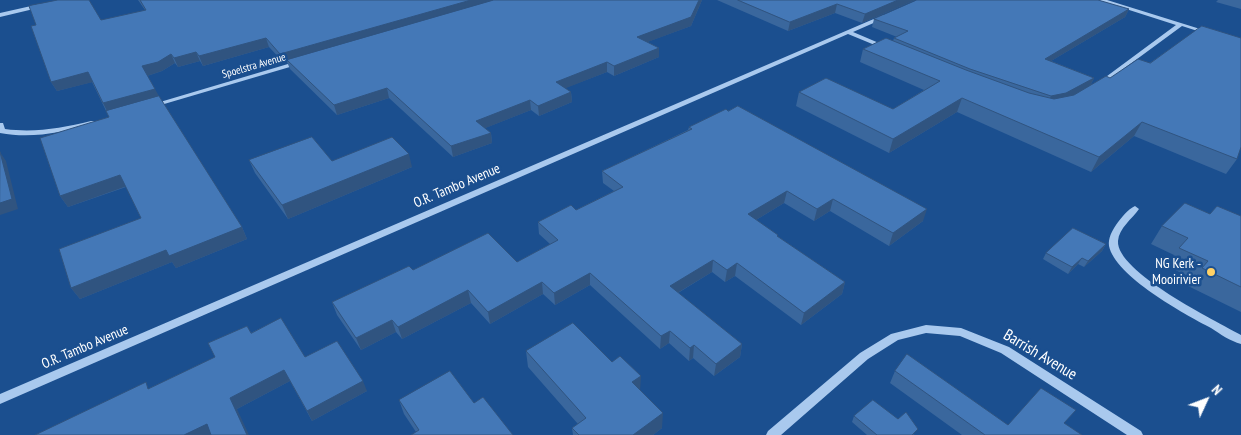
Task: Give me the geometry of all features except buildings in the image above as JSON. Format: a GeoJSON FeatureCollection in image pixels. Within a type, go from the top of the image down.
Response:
{"type":"FeatureCollection","features":[{"type":"Feature","properties":{"kind":"street"},"geometry":{"type":"LineString","coordinates":[[1101,0],[1215,34]]}},
{"type":"Feature","properties":{"kind":"street"},"geometry":{"type":"LineString","coordinates":[[0,15],[44,6]]}},
{"type":"Feature","properties":{"kind":"street","name":"O.R. Tambo Avenue"},"geometry":{"type":"LineString","coordinates":[[0,399],[890,14]]}},
{"type":"Feature","properties":{"kind":"street"},"geometry":{"type":"LineString","coordinates":[[1093,89],[1181,24]]}},
{"type":"Feature","properties":{"kind":"street"},"geometry":{"type":"LineString","coordinates":[[847,32],[888,49]]}},
{"type":"Feature","properties":{"kind":"street","name":"Spoelstra Avenue"},"geometry":{"type":"LineString","coordinates":[[143,108],[305,61]]}},
{"type":"Feature","properties":{"kind":"street"},"geometry":{"type":"LineString","coordinates":[[0,125],[2,131],[23,135],[52,132],[97,121]]}},
{"type":"Feature","properties":{"kind":"street"},"geometry":{"type":"LineString","coordinates":[[1135,209],[1115,232],[1113,247],[1124,266],[1151,287],[1241,340]]}},
{"type":"Feature","properties":{"kind":"street","name":"Barrish Avenue"},"geometry":{"type":"LineString","coordinates":[[772,435],[864,356],[894,336],[926,329],[961,332],[1005,350],[1137,435]]}},
{"type":"Feature","properties":{"kind":"place","name":"NG Kerk - Mooirivier"},"geometry":{"type":"Point","coordinates":[1211,272]}}]}
